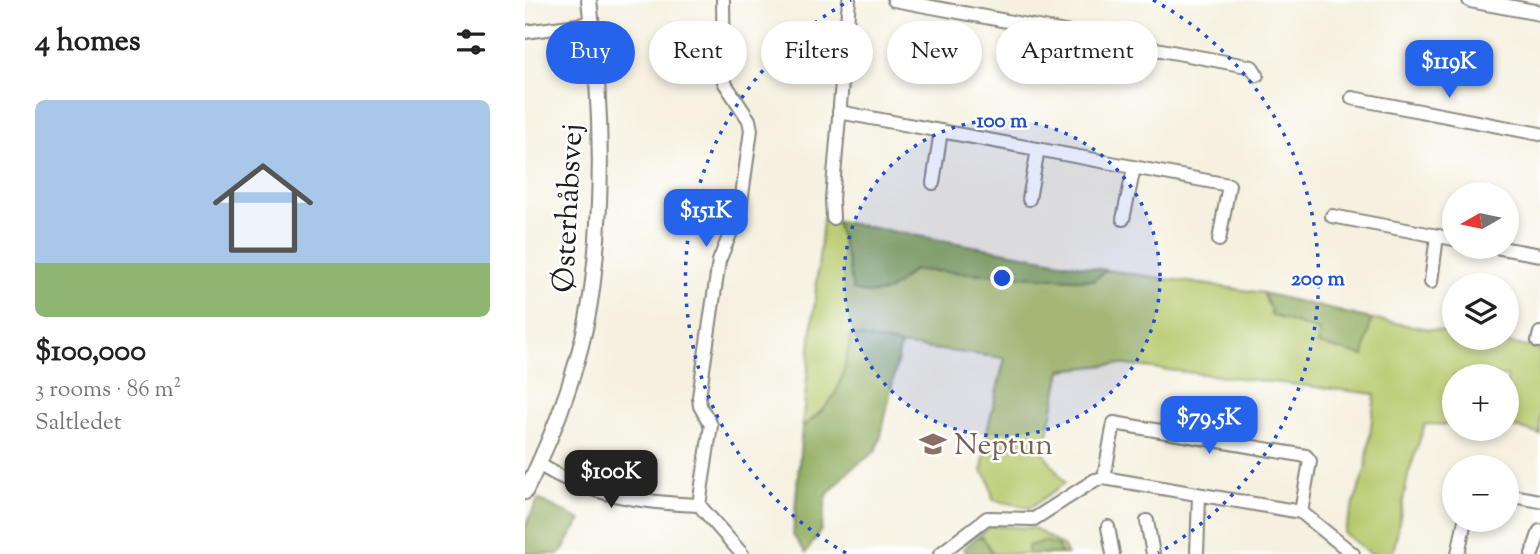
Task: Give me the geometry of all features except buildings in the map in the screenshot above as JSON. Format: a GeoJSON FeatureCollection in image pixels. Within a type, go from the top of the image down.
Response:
{"type":"FeatureCollection","features":[{"type":"Feature","properties":{"kind":"street","name":"Østerhåbsvej"},"geometry":{"type":"LineString","coordinates":[[589,0],[592,21]]}},
{"type":"Feature","properties":{"kind":"street"},"geometry":{"type":"LineString","coordinates":[[699,505],[711,425],[700,406],[699,397],[719,261],[740,210],[751,130],[749,120],[725,82],[723,0]]}},
{"type":"Feature","properties":{"kind":"street"},"geometry":{"type":"LineString","coordinates":[[832,218],[849,0]]}},
{"type":"Feature","properties":{"kind":"street"},"geometry":{"type":"LineString","coordinates":[[894,0],[1252,67],[1257,75]]}},
{"type":"Feature","properties":{"kind":"street"},"geometry":{"type":"LineString","coordinates":[[1469,0],[1505,3],[1540,13]]}},
{"type":"Feature","properties":{"kind":"street"},"geometry":{"type":"LineString","coordinates":[[525,32],[546,29]]}},
{"type":"Feature","properties":{"kind":"street","name":"Østerhåbsvej"},"geometry":{"type":"LineString","coordinates":[[525,492],[548,444],[572,373],[593,281],[600,148],[597,84]]}},
{"type":"Feature","properties":{"kind":"street"},"geometry":{"type":"LineString","coordinates":[[1352,98],[1540,134]]}},
{"type":"Feature","properties":{"kind":"street"},"geometry":{"type":"LineString","coordinates":[[839,112],[1229,185],[1219,240]]}},
{"type":"Feature","properties":{"kind":"street"},"geometry":{"type":"LineString","coordinates":[[933,183],[941,131]]}},
{"type":"Feature","properties":{"kind":"street"},"geometry":{"type":"LineString","coordinates":[[1029,199],[1038,149]]}},
{"type":"Feature","properties":{"kind":"street"},"geometry":{"type":"LineString","coordinates":[[1123,219],[1134,168]]}},
{"type":"Feature","properties":{"kind":"street"},"geometry":{"type":"LineString","coordinates":[[1332,216],[1442,237]]}},
{"type":"Feature","properties":{"kind":"street"},"geometry":{"type":"LineString","coordinates":[[1431,282],[1437,236]]}},
{"type":"Feature","properties":{"kind":"street"},"geometry":{"type":"LineString","coordinates":[[1519,251],[1540,255]]}},
{"type":"Feature","properties":{"kind":"street"},"geometry":{"type":"LineString","coordinates":[[1104,478],[1114,423],[1306,456],[1310,461],[1301,512]]}},
{"type":"Feature","properties":{"kind":"street"},"geometry":{"type":"LineString","coordinates":[[539,464],[585,488],[675,504],[699,505],[742,554]]}},
{"type":"Feature","properties":{"kind":"street"},"geometry":{"type":"LineString","coordinates":[[940,554],[987,518],[1034,519],[1095,480],[1104,478],[1301,512],[1353,554]]}},
{"type":"Feature","properties":{"kind":"street"},"geometry":{"type":"LineString","coordinates":[[1197,554],[1199,495]]}},
{"type":"Feature","properties":{"kind":"street"},"geometry":{"type":"LineString","coordinates":[[1519,497],[1540,501]]}},
{"type":"Feature","properties":{"kind":"street"},"geometry":{"type":"LineString","coordinates":[[1147,521],[1153,554]]}},
{"type":"Feature","properties":{"kind":"street"},"geometry":{"type":"LineString","coordinates":[[1108,527],[1113,554]]}},
{"type":"Feature","properties":{"kind":"street"},"geometry":{"type":"LineString","coordinates":[[1532,554],[1540,531]]}},
{"type":"Feature","properties":{"kind":"street"},"geometry":{"type":"LineString","coordinates":[[1458,554],[1463,532]]}},
{"type":"Feature","properties":{"kind":"green space"},"geometry":{"type":"Polygon","coordinates":[[[823,219],[836,221],[853,290],[890,290],[913,270],[1094,280],[1106,270],[1263,293],[1271,315],[1319,331],[1364,356],[1371,319],[1442,331],[1442,350],[1519,350],[1519,345],[1540,349],[1540,435],[1519,428],[1519,364],[1442,364],[1442,425],[1425,424],[1408,475],[1393,554],[1370,554],[1344,533],[1366,467],[1375,394],[1117,364],[1061,370],[1044,453],[1065,483],[1030,508],[993,500],[989,480],[982,471],[987,431],[1005,358],[901,345],[852,335],[838,388],[826,407],[802,428],[823,219]]]}},
{"type":"Feature","properties":{"kind":"green space"},"geometry":{"type":"Polygon","coordinates":[[[836,221],[1106,270],[1094,280],[913,270],[886,291],[864,293],[853,290],[836,221]]]}},
{"type":"Feature","properties":{"kind":"green space"},"geometry":{"type":"Polygon","coordinates":[[[1263,293],[1371,319],[1364,356],[1318,344],[1319,331],[1271,315],[1263,293]]]}},
{"type":"Feature","properties":{"kind":"green space"},"geometry":{"type":"Polygon","coordinates":[[[851,335],[901,345],[876,451],[850,470],[827,495],[821,530],[806,553],[793,535],[802,428],[826,407],[838,388],[851,335]]]}},
{"type":"Feature","properties":{"kind":"green space"},"geometry":{"type":"Polygon","coordinates":[[[538,499],[581,520],[560,554],[525,554],[525,527],[538,499]]]}},
{"type":"Feature","properties":{"kind":"green space"},"geometry":{"type":"Polygon","coordinates":[[[991,526],[1034,528],[1064,547],[1067,554],[1062,554],[1057,545],[1028,546],[1028,554],[993,554],[983,538],[976,538],[991,526]]]}},
{"type":"Feature","properties":{"kind":"green space"},"geometry":{"type":"Polygon","coordinates":[[[983,537],[993,554],[967,554],[963,549],[976,538],[983,537]]]}},
{"type":"Feature","properties":{"kind":"green space"},"geometry":{"type":"Polygon","coordinates":[[[1044,541],[1057,545],[1062,554],[1028,554],[1028,546],[1044,541]]]}},
{"type":"Feature","properties":{"kind":"place","name":"Neptun"},"geometry":{"type":"Point","coordinates":[933,444]}}]}
